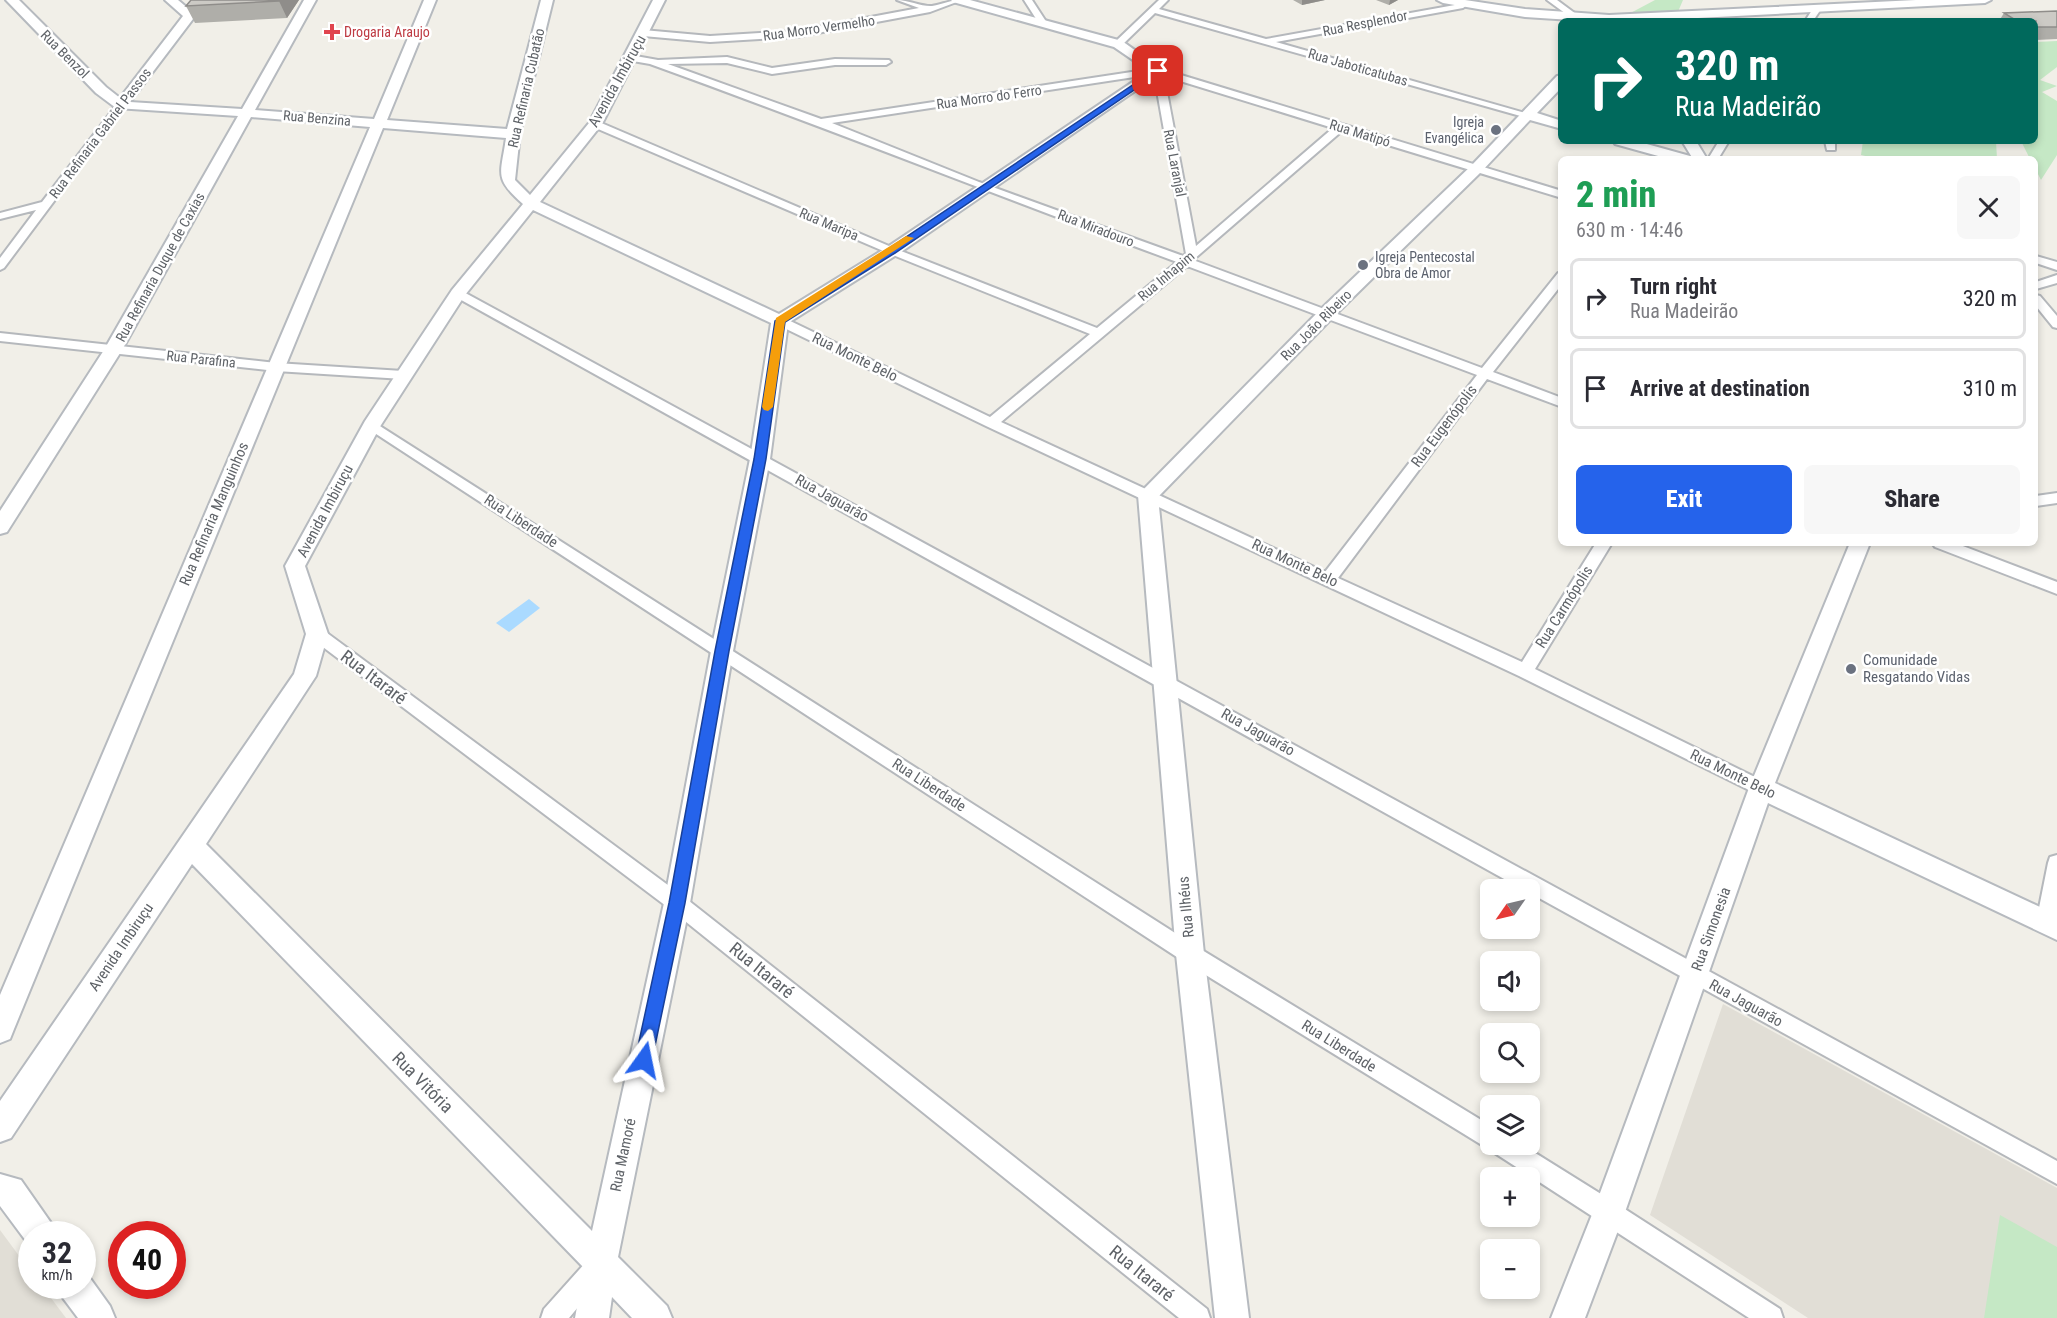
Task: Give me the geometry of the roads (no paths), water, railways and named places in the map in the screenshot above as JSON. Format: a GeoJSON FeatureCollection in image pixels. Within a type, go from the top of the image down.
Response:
{"type":"FeatureCollection","features":[{"type":"Feature","properties":{"kind":"street","name":"Rua Benzol"},"geometry":{"type":"LineString","coordinates":[[12,0],[101,90],[121,105]]}},
{"type":"Feature","properties":{"kind":"street","name":"Rua Refinaria Gabriel Passos"},"geometry":{"type":"LineString","coordinates":[[0,266],[193,11],[171,0]]}},
{"type":"Feature","properties":{"kind":"street","name":"Rua Refinaria Duque de Caxias"},"geometry":{"type":"LineString","coordinates":[[0,527],[113,350],[309,0]]}},
{"type":"Feature","properties":{"kind":"street","name":"Rua Refinaria Manguinhos"},"geometry":{"type":"LineString","coordinates":[[0,1029],[430,0]]}},
{"type":"Feature","properties":{"kind":"street","name":"Rua Refinaria Cubatão"},"geometry":{"type":"LineString","coordinates":[[531,203],[511,186],[508,180],[513,134],[547,0]]}},
{"type":"Feature","properties":{"kind":"street","name":"Avenida Imbiruçu"},"geometry":{"type":"LineString","coordinates":[[0,1127],[305,676],[316,634],[295,567],[372,425],[458,293],[595,124],[659,0]]}},
{"type":"Feature","properties":{"kind":"street"},"geometry":{"type":"LineString","coordinates":[[901,0],[930,9]]}},
{"type":"Feature","properties":{"kind":"street","name":"Rua Morro Vermelho"},"geometry":{"type":"LineString","coordinates":[[643,33],[710,39],[783,35],[930,9],[957,0]]}},
{"type":"Feature","properties":{"kind":"street"},"geometry":{"type":"LineString","coordinates":[[780,321],[892,251],[1158,71],[1118,44],[957,0]]}},
{"type":"Feature","properties":{"kind":"street"},"geometry":{"type":"LineString","coordinates":[[1028,0],[1043,23]]}},
{"type":"Feature","properties":{"kind":"street"},"geometry":{"type":"LineString","coordinates":[[1118,44],[1164,0]]}},
{"type":"Feature","properties":{"kind":"street"},"geometry":{"type":"LineString","coordinates":[[1443,0],[1463,5],[1587,18]]}},
{"type":"Feature","properties":{"kind":"street"},"geometry":{"type":"LineString","coordinates":[[1551,0],[1576,17]]}},
{"type":"Feature","properties":{"kind":"street"},"geometry":{"type":"LineString","coordinates":[[1651,18],[1985,0]]}},
{"type":"Feature","properties":{"kind":"street","name":"Rua Resplendor"},"geometry":{"type":"LineString","coordinates":[[1266,41],[1463,5]]}},
{"type":"Feature","properties":{"kind":"street"},"geometry":{"type":"LineString","coordinates":[[1682,5],[1692,16]]}},
{"type":"Feature","properties":{"kind":"street"},"geometry":{"type":"LineString","coordinates":[[1811,18],[1817,9]]}},
{"type":"Feature","properties":{"kind":"street","name":"Rua Jaboticatubas"},"geometry":{"type":"LineString","coordinates":[[1154,10],[1558,124]]}},
{"type":"Feature","properties":{"kind":"street","name":"Rua Miradouro"},"geometry":{"type":"LineString","coordinates":[[630,57],[652,61],[820,122],[985,186],[1188,258],[1558,402]]}},
{"type":"Feature","properties":{"kind":"street"},"geometry":{"type":"LineString","coordinates":[[652,61],[727,60],[772,71],[835,62],[886,62]]}},
{"type":"Feature","properties":{"kind":"street","name":"Rua Morro do Ferro"},"geometry":{"type":"LineString","coordinates":[[820,122],[1158,71]]}},
{"type":"Feature","properties":{"kind":"street","name":"Rua Matipó"},"geometry":{"type":"LineString","coordinates":[[1158,71],[1558,194]]}},
{"type":"Feature","properties":{"kind":"street","name":"Rua Laranjal"},"geometry":{"type":"LineString","coordinates":[[1158,71],[1188,258]]}},
{"type":"Feature","properties":{"kind":"street","name":"Rua João Ribeiro"},"geometry":{"type":"LineString","coordinates":[[1148,495],[1327,313],[1476,169],[1558,83]]}},
{"type":"Feature","properties":{"kind":"street","name":"Rua Benzina"},"geometry":{"type":"LineString","coordinates":[[121,105],[513,134]]}},
{"type":"Feature","properties":{"kind":"street","name":"Rua Maripa"},"geometry":{"type":"LineString","coordinates":[[595,124],[892,251],[1098,333]]}},
{"type":"Feature","properties":{"kind":"street","name":"Rua Inhapim"},"geometry":{"type":"LineString","coordinates":[[991,423],[1340,127]]}},
{"type":"Feature","properties":{"kind":"street"},"geometry":{"type":"LineString","coordinates":[[1631,144],[1674,156]]}},
{"type":"Feature","properties":{"kind":"street","name":"Rua Monte Belo"},"geometry":{"type":"LineString","coordinates":[[531,203],[991,423],[1525,671],[1761,788],[2052,925]]}},
{"type":"Feature","properties":{"kind":"street"},"geometry":{"type":"LineString","coordinates":[[0,216],[45,205]]}},
{"type":"Feature","properties":{"kind":"street"},"geometry":{"type":"LineString","coordinates":[[2038,260],[2057,266]]}},
{"type":"Feature","properties":{"kind":"street"},"geometry":{"type":"LineString","coordinates":[[2038,284],[2057,279]]}},
{"type":"Feature","properties":{"kind":"street","name":"Rua Eugenópolis"},"geometry":{"type":"LineString","coordinates":[[1329,578],[1484,374],[1558,281]]}},
{"type":"Feature","properties":{"kind":"street","name":"Rua Jaguarão"},"geometry":{"type":"LineString","coordinates":[[458,293],[2057,1173]]}},
{"type":"Feature","properties":{"kind":"street"},"geometry":{"type":"LineString","coordinates":[[2038,301],[2057,324]]}},
{"type":"Feature","properties":{"kind":"street","name":"Rua Mamoré"},"geometry":{"type":"LineString","coordinates":[[592,1318],[601,1262],[677,903],[780,321]]}},
{"type":"Feature","properties":{"kind":"street","name":"Rua Parafina"},"geometry":{"type":"LineString","coordinates":[[0,337],[276,367],[403,375]]}},
{"type":"Feature","properties":{"kind":"street","name":"Rua Liberdade"},"geometry":{"type":"LineString","coordinates":[[372,425],[1190,954],[1480,1132]]}},
{"type":"Feature","properties":{"kind":"street","name":"Rua Ilhéus"},"geometry":{"type":"LineString","coordinates":[[1148,495],[1190,954],[1232,1318]]}},
{"type":"Feature","properties":{"kind":"street"},"geometry":{"type":"LineString","coordinates":[[2038,501],[2057,498]]}},
{"type":"Feature","properties":{"kind":"street","name":"Rua Carmópolis"},"geometry":{"type":"LineString","coordinates":[[1525,671],[1602,546]]}},
{"type":"Feature","properties":{"kind":"street","name":"Rua Simonesia"},"geometry":{"type":"LineString","coordinates":[[1568,1318],[1609,1212],[1761,788],[1859,546]]}},
{"type":"Feature","properties":{"kind":"street"},"geometry":{"type":"LineString","coordinates":[[1948,546],[2057,588]]}},
{"type":"Feature","properties":{"kind":"street","name":"Rua Itararé"},"geometry":{"type":"LineString","coordinates":[[316,634],[677,903],[1198,1318]]}},
{"type":"Feature","properties":{"kind":"street","name":"Rua Vitória"},"geometry":{"type":"LineString","coordinates":[[190,845],[655,1318]]}},
{"type":"Feature","properties":{"kind":"street"},"geometry":{"type":"LineString","coordinates":[[2052,925],[2057,863]]}},
{"type":"Feature","properties":{"kind":"street"},"geometry":{"type":"LineString","coordinates":[[1517,1155],[1609,1212],[1770,1318]]}},
{"type":"Feature","properties":{"kind":"street"},"geometry":{"type":"LineString","coordinates":[[0,1190],[10,1191],[31,1221]]}},
{"type":"Feature","properties":{"kind":"street"},"geometry":{"type":"LineString","coordinates":[[553,1318],[601,1262]]}},
{"type":"Feature","properties":{"kind":"street"},"geometry":{"type":"LineString","coordinates":[[84,1299],[98,1318]]}},
{"type":"Feature","properties":{"kind":"water"},"geometry":{"type":"Polygon","coordinates":[[[529,599],[540,608],[509,632],[496,623],[529,599]]]}},
{"type":"Feature","properties":{"kind":"place","name":"Drogaria Araujo"},"geometry":{"type":"Point","coordinates":[332,32]}},
{"type":"Feature","properties":{"kind":"place","name":"Igreja Evangélica"},"geometry":{"type":"Point","coordinates":[1496,130]}},
{"type":"Feature","properties":{"kind":"place","name":"Igreja Pentecostal Obra de Amor"},"geometry":{"type":"Point","coordinates":[1363,265]}},
{"type":"Feature","properties":{"kind":"place","name":"Comunidade Resgatando Vidas"},"geometry":{"type":"Point","coordinates":[1851,669]}}]}
